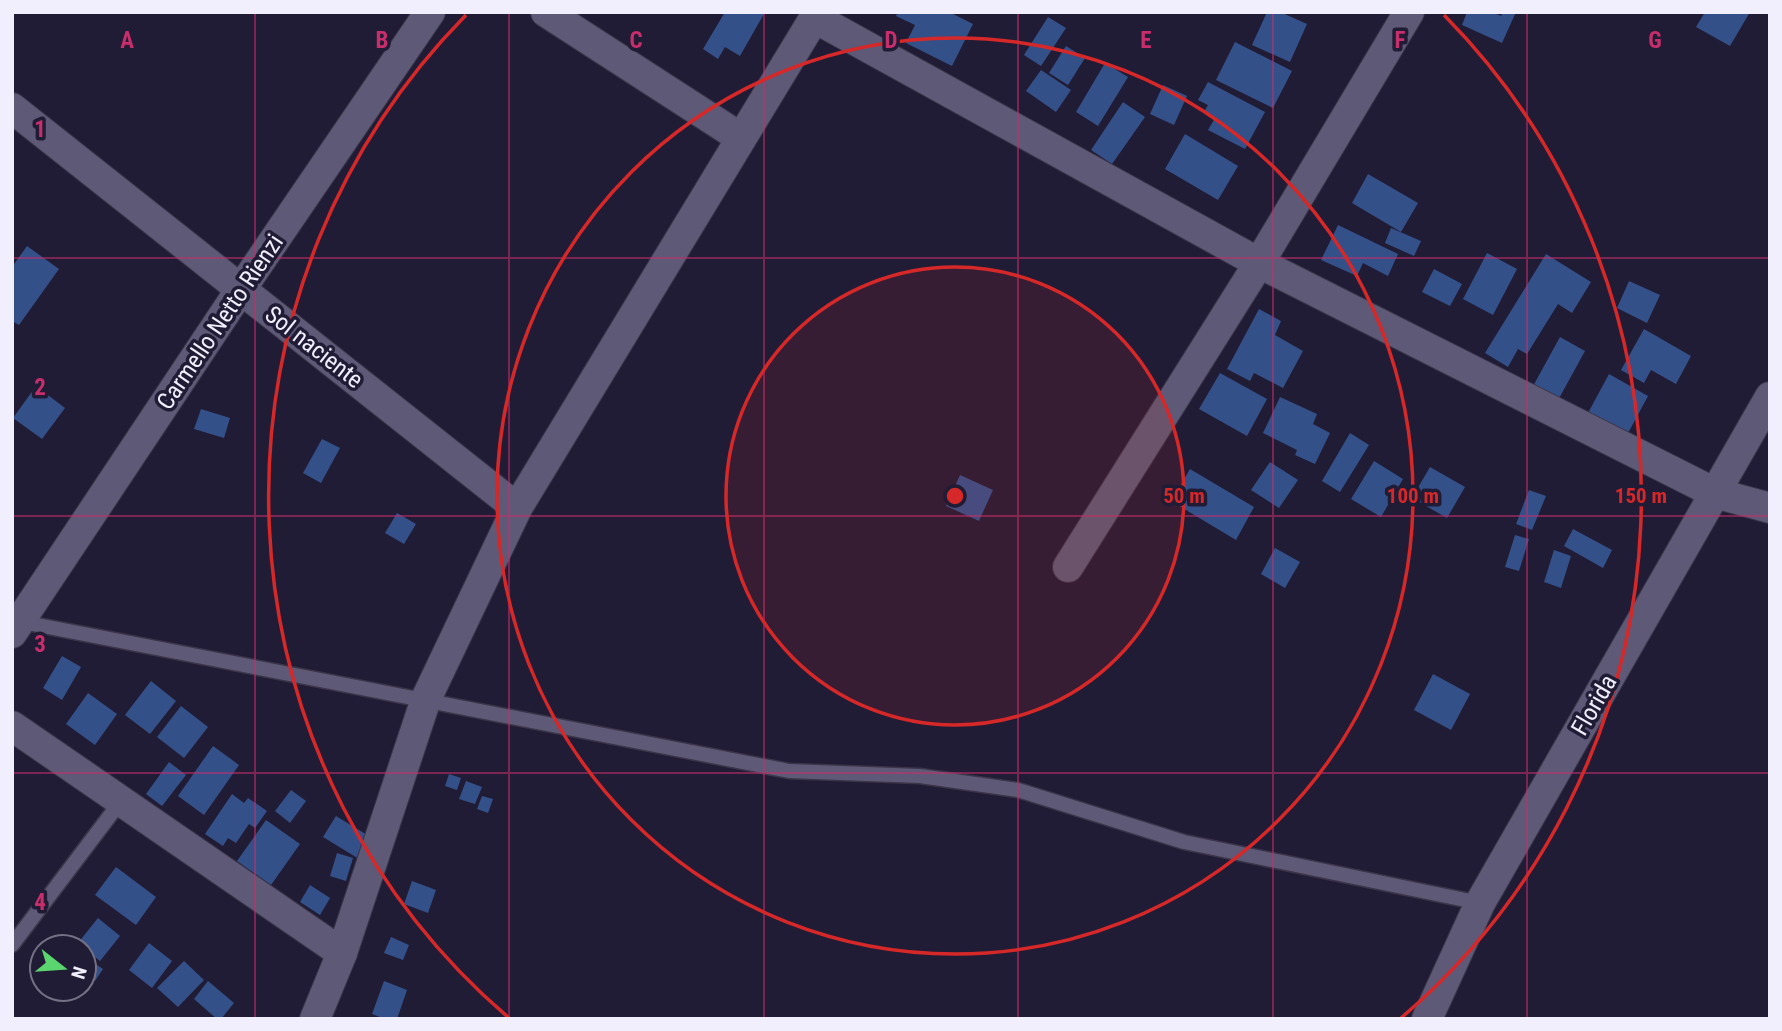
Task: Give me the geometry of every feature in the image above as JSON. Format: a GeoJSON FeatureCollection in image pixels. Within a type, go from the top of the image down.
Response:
{"type":"FeatureCollection","features":[{"type":"Feature","properties":{"kind":"street","name":"Carmello Netto Rienzi"},"geometry":{"type":"LineString","coordinates":[[15,625],[430,12]]}},
{"type":"Feature","properties":{"kind":"street"},"geometry":{"type":"LineString","coordinates":[[547,12],[741,138]]}},
{"type":"Feature","properties":{"kind":"street"},"geometry":{"type":"LineString","coordinates":[[1068,567],[1259,263],[1409,12]]}},
{"type":"Feature","properties":{"kind":"street"},"geometry":{"type":"LineString","coordinates":[[315,1019],[342,953],[426,699],[517,508],[816,15],[1259,263],[1715,493],[1770,509]]}},
{"type":"Feature","properties":{"kind":"street","name":"Sol naciente"},"geometry":{"type":"LineString","coordinates":[[12,107],[517,508]]}},
{"type":"Feature","properties":{"kind":"street","name":"Florida"},"geometry":{"type":"LineString","coordinates":[[1427,1019],[1480,903],[1770,397]]}},
{"type":"Feature","properties":{"kind":"street"},"geometry":{"type":"LineString","coordinates":[[12,726],[342,953]]}},
{"type":"Feature","properties":{"kind":"lane"},"geometry":{"type":"LineString","coordinates":[[15,625],[426,699],[789,771],[920,776],[1018,790],[1184,842],[1480,903]]}},
{"type":"Feature","properties":{"kind":"lane"},"geometry":{"type":"LineString","coordinates":[[12,945],[121,801]]}},
{"type":"Feature","properties":{"kind":"building"},"geometry":{"type":"Polygon","coordinates":[[[725,12],[765,12],[740,56],[725,47],[718,59],[703,49],[725,12]]]}},
{"type":"Feature","properties":{"kind":"building"},"geometry":{"type":"Polygon","coordinates":[[[898,12],[949,12],[973,24],[952,66],[906,43],[915,25],[896,16],[898,12]]]}},
{"type":"Feature","properties":{"kind":"building"},"geometry":{"type":"Polygon","coordinates":[[[1267,12],[1280,12],[1307,24],[1290,62],[1252,45],[1267,12]]]}},
{"type":"Feature","properties":{"kind":"building"},"geometry":{"type":"Polygon","coordinates":[[[1467,12],[1492,12],[1501,16],[1503,12],[1516,12],[1502,43],[1462,25],[1467,12]]]}},
{"type":"Feature","properties":{"kind":"building"},"geometry":{"type":"Polygon","coordinates":[[[1705,12],[1750,12],[1730,46],[1696,27],[1705,12]]]}},
{"type":"Feature","properties":{"kind":"building"},"geometry":{"type":"Polygon","coordinates":[[[1048,17],[1066,28],[1041,66],[1024,55],[1048,17]]]}},
{"type":"Feature","properties":{"kind":"building"},"geometry":{"type":"Polygon","coordinates":[[[1235,42],[1292,71],[1273,108],[1216,80],[1235,42]]]}},
{"type":"Feature","properties":{"kind":"building"},"geometry":{"type":"Polygon","coordinates":[[[1066,46],[1085,58],[1068,85],[1049,73],[1066,46]]]}},
{"type":"Feature","properties":{"kind":"building"},"geometry":{"type":"Polygon","coordinates":[[[1105,63],[1128,77],[1098,126],[1076,112],[1105,63]]]}},
{"type":"Feature","properties":{"kind":"building"},"geometry":{"type":"Polygon","coordinates":[[[1041,70],[1071,90],[1056,112],[1026,91],[1041,70]]]}},
{"type":"Feature","properties":{"kind":"building"},"geometry":{"type":"Polygon","coordinates":[[[1208,82],[1265,112],[1245,149],[1208,130],[1215,118],[1204,112],[1208,105],[1198,100],[1208,82]]]}},
{"type":"Feature","properties":{"kind":"building"},"geometry":{"type":"Polygon","coordinates":[[[1163,85],[1187,96],[1174,125],[1150,114],[1163,85]]]}},
{"type":"Feature","properties":{"kind":"building"},"geometry":{"type":"Polygon","coordinates":[[[1123,102],[1145,117],[1112,164],[1091,150],[1123,102]]]}},
{"type":"Feature","properties":{"kind":"building"},"geometry":{"type":"Polygon","coordinates":[[[1185,134],[1238,166],[1218,200],[1165,169],[1185,134]]]}},
{"type":"Feature","properties":{"kind":"building"},"geometry":{"type":"Polygon","coordinates":[[[1368,174],[1418,203],[1401,232],[1352,203],[1368,174]]]}},
{"type":"Feature","properties":{"kind":"building"},"geometry":{"type":"Polygon","coordinates":[[[1338,225],[1398,254],[1388,276],[1363,263],[1357,276],[1321,260],[1338,225]]]}},
{"type":"Feature","properties":{"kind":"building"},"geometry":{"type":"Polygon","coordinates":[[[1391,228],[1421,241],[1414,256],[1385,243],[1391,228]]]}},
{"type":"Feature","properties":{"kind":"building"},"geometry":{"type":"Polygon","coordinates":[[[27,246],[59,269],[19,325],[12,321],[12,267],[27,246]]]}},
{"type":"Feature","properties":{"kind":"building"},"geometry":{"type":"Polygon","coordinates":[[[1487,253],[1517,269],[1493,315],[1463,299],[1487,253]]]}},
{"type":"Feature","properties":{"kind":"building"},"geometry":{"type":"Polygon","coordinates":[[[1546,254],[1591,282],[1572,313],[1558,304],[1527,354],[1518,349],[1508,367],[1485,353],[1546,254]]]}},
{"type":"Feature","properties":{"kind":"building"},"geometry":{"type":"Polygon","coordinates":[[[1434,269],[1462,284],[1450,306],[1422,292],[1434,269]]]}},
{"type":"Feature","properties":{"kind":"building"},"geometry":{"type":"Polygon","coordinates":[[[1629,281],[1660,295],[1647,323],[1617,308],[1629,281]]]}},
{"type":"Feature","properties":{"kind":"building"},"geometry":{"type":"Polygon","coordinates":[[[1259,309],[1281,321],[1275,335],[1303,351],[1283,388],[1254,373],[1250,381],[1227,369],[1259,309]]]}},
{"type":"Feature","properties":{"kind":"building"},"geometry":{"type":"Polygon","coordinates":[[[1644,329],[1691,356],[1676,384],[1651,370],[1644,383],[1621,370],[1644,329]]]}},
{"type":"Feature","properties":{"kind":"building"},"geometry":{"type":"Polygon","coordinates":[[[1560,337],[1585,351],[1557,402],[1532,388],[1560,337]]]}},
{"type":"Feature","properties":{"kind":"building"},"geometry":{"type":"Polygon","coordinates":[[[1220,373],[1267,399],[1247,436],[1199,409],[1220,373]]]}},
{"type":"Feature","properties":{"kind":"building"},"geometry":{"type":"Polygon","coordinates":[[[1609,374],[1648,396],[1627,435],[1588,413],[1609,374]]]}},
{"type":"Feature","properties":{"kind":"building"},"geometry":{"type":"Polygon","coordinates":[[[36,386],[65,408],[42,439],[13,418],[36,386]]]}},
{"type":"Feature","properties":{"kind":"building"},"geometry":{"type":"Polygon","coordinates":[[[1280,397],[1317,414],[1313,424],[1330,433],[1315,464],[1295,455],[1297,450],[1263,433],[1280,397]]]}},
{"type":"Feature","properties":{"kind":"building"},"geometry":{"type":"Polygon","coordinates":[[[201,409],[230,418],[224,438],[194,429],[201,409]]]}},
{"type":"Feature","properties":{"kind":"building"},"geometry":{"type":"Polygon","coordinates":[[[1350,433],[1369,445],[1340,492],[1322,481],[1350,433]]]}},
{"type":"Feature","properties":{"kind":"building"},"geometry":{"type":"Polygon","coordinates":[[[322,439],[340,448],[321,483],[303,473],[322,439]]]}},
{"type":"Feature","properties":{"kind":"building"},"geometry":{"type":"Polygon","coordinates":[[[1374,461],[1403,479],[1381,517],[1351,499],[1374,461]]]}},
{"type":"Feature","properties":{"kind":"building"},"geometry":{"type":"Polygon","coordinates":[[[1270,462],[1298,480],[1279,508],[1251,490],[1270,462]]]}},
{"type":"Feature","properties":{"kind":"building"},"geometry":{"type":"Polygon","coordinates":[[[1430,467],[1465,487],[1447,518],[1412,498],[1430,467]]]}},
{"type":"Feature","properties":{"kind":"building"},"geometry":{"type":"Polygon","coordinates":[[[1190,469],[1254,507],[1236,540],[1171,501],[1190,469]]]}},
{"type":"Feature","properties":{"kind":"building"},"geometry":{"type":"Polygon","coordinates":[[[960,475],[993,490],[979,521],[946,506],[960,475]]]}},
{"type":"Feature","properties":{"kind":"building"},"geometry":{"type":"Polygon","coordinates":[[[1529,490],[1546,496],[1532,530],[1516,524],[1529,490]]]}},
{"type":"Feature","properties":{"kind":"building"},"geometry":{"type":"Polygon","coordinates":[[[397,513],[416,524],[404,544],[385,533],[397,513]]]}},
{"type":"Feature","properties":{"kind":"building"},"geometry":{"type":"Polygon","coordinates":[[[1573,529],[1612,550],[1603,568],[1564,546],[1573,529]]]}},
{"type":"Feature","properties":{"kind":"building"},"geometry":{"type":"Polygon","coordinates":[[[1515,535],[1529,539],[1519,571],[1505,567],[1515,535]]]}},
{"type":"Feature","properties":{"kind":"building"},"geometry":{"type":"Polygon","coordinates":[[[1275,548],[1300,562],[1285,588],[1261,574],[1275,548]]]}},
{"type":"Feature","properties":{"kind":"building"},"geometry":{"type":"Polygon","coordinates":[[[1554,550],[1571,556],[1561,588],[1544,582],[1554,550]]]}},
{"type":"Feature","properties":{"kind":"building"},"geometry":{"type":"Polygon","coordinates":[[[62,656],[81,667],[62,700],[43,688],[62,656]]]}},
{"type":"Feature","properties":{"kind":"building"},"geometry":{"type":"Polygon","coordinates":[[[1433,674],[1470,694],[1451,730],[1414,710],[1433,674]]]}},
{"type":"Feature","properties":{"kind":"building"},"geometry":{"type":"Polygon","coordinates":[[[151,681],[176,701],[150,734],[125,715],[151,681]]]}},
{"type":"Feature","properties":{"kind":"building"},"geometry":{"type":"Polygon","coordinates":[[[88,693],[117,714],[95,745],[66,724],[88,693]]]}},
{"type":"Feature","properties":{"kind":"building"},"geometry":{"type":"Polygon","coordinates":[[[181,706],[208,727],[184,758],[157,737],[181,706]]]}},
{"type":"Feature","properties":{"kind":"building"},"geometry":{"type":"Polygon","coordinates":[[[213,746],[239,765],[204,815],[178,796],[213,746]]]}},
{"type":"Feature","properties":{"kind":"building"},"geometry":{"type":"Polygon","coordinates":[[[169,762],[186,775],[162,806],[146,794],[169,762]]]}},
{"type":"Feature","properties":{"kind":"building"},"geometry":{"type":"Polygon","coordinates":[[[449,774],[461,778],[457,790],[445,786],[449,774]]]}},
{"type":"Feature","properties":{"kind":"building"},"geometry":{"type":"Polygon","coordinates":[[[466,781],[482,787],[475,804],[459,799],[466,781]]]}},
{"type":"Feature","properties":{"kind":"building"},"geometry":{"type":"Polygon","coordinates":[[[291,790],[306,801],[290,823],[275,811],[291,790]]]}},
{"type":"Feature","properties":{"kind":"building"},"geometry":{"type":"Polygon","coordinates":[[[232,794],[244,803],[248,798],[267,811],[255,828],[249,824],[236,843],[228,838],[223,846],[205,834],[232,794]]]}},
{"type":"Feature","properties":{"kind":"building"},"geometry":{"type":"Polygon","coordinates":[[[482,796],[493,799],[488,813],[477,809],[482,796]]]}},
{"type":"Feature","properties":{"kind":"building"},"geometry":{"type":"Polygon","coordinates":[[[336,816],[372,838],[359,859],[323,837],[336,816]]]}},
{"type":"Feature","properties":{"kind":"building"},"geometry":{"type":"Polygon","coordinates":[[[266,820],[300,844],[271,885],[237,861],[266,820]]]}},
{"type":"Feature","properties":{"kind":"building"},"geometry":{"type":"Polygon","coordinates":[[[337,853],[353,858],[346,881],[330,876],[337,853]]]}},
{"type":"Feature","properties":{"kind":"building"},"geometry":{"type":"Polygon","coordinates":[[[116,867],[156,897],[136,925],[95,895],[116,867]]]}},
{"type":"Feature","properties":{"kind":"building"},"geometry":{"type":"Polygon","coordinates":[[[412,881],[436,890],[428,913],[404,904],[412,881]]]}},
{"type":"Feature","properties":{"kind":"building"},"geometry":{"type":"Polygon","coordinates":[[[310,885],[330,898],[320,915],[300,902],[310,885]]]}},
{"type":"Feature","properties":{"kind":"building"},"geometry":{"type":"Polygon","coordinates":[[[98,918],[120,936],[100,961],[98,933],[86,933],[98,918]]]}},
{"type":"Feature","properties":{"kind":"building"},"geometry":{"type":"Polygon","coordinates":[[[391,937],[409,945],[403,960],[384,953],[391,937]]]}},
{"type":"Feature","properties":{"kind":"building"},"geometry":{"type":"Polygon","coordinates":[[[149,943],[172,961],[152,988],[129,970],[149,943]]]}},
{"type":"Feature","properties":{"kind":"building"},"geometry":{"type":"Polygon","coordinates":[[[184,961],[204,980],[178,1007],[157,988],[184,961]]]}},
{"type":"Feature","properties":{"kind":"building"},"geometry":{"type":"Polygon","coordinates":[[[208,981],[234,1003],[221,1019],[217,1019],[194,999],[208,981]]]}},
{"type":"Feature","properties":{"kind":"building"},"geometry":{"type":"Polygon","coordinates":[[[384,981],[407,990],[397,1019],[385,1019],[372,1014],[384,981]]]}}]}
